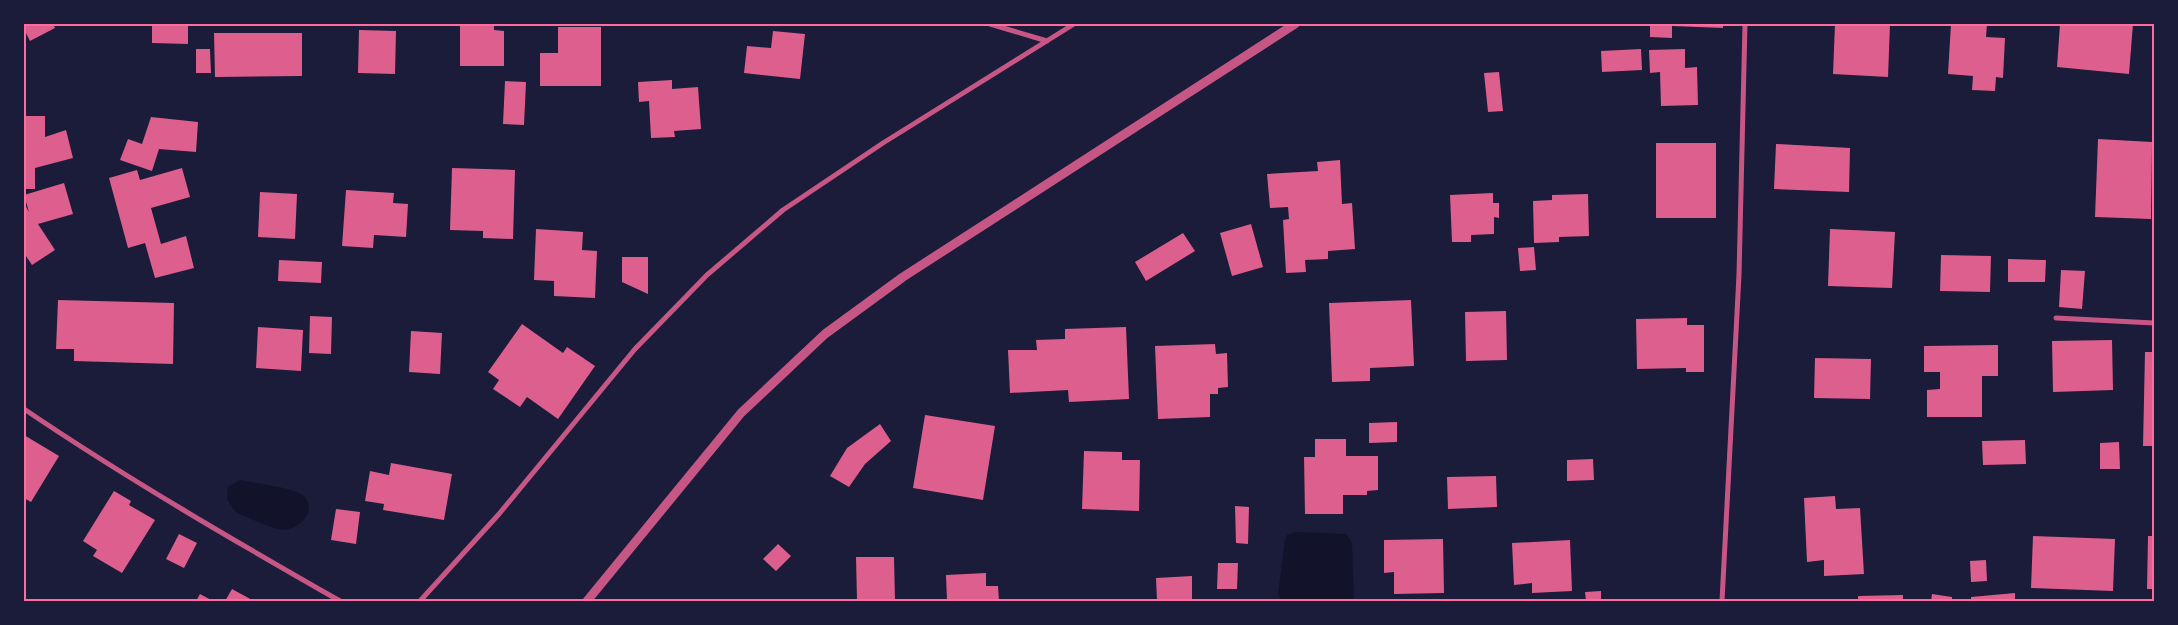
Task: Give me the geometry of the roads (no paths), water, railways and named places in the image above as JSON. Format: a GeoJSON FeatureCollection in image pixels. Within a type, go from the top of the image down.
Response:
{"type":"FeatureCollection","features":[{"type":"Feature","properties":{"kind":"street"},"geometry":{"type":"LineString","coordinates":[[990,24],[1047,41]]}},
{"type":"Feature","properties":{"kind":"street"},"geometry":{"type":"LineString","coordinates":[[420,601],[499,514],[635,349],[707,275],[791,205],[883,143],[1074,24]]}},
{"type":"Feature","properties":{"kind":"street"},"geometry":{"type":"LineString","coordinates":[[587,601],[741,413],[825,334],[903,277],[1295,24]]}},
{"type":"Feature","properties":{"kind":"street"},"geometry":{"type":"LineString","coordinates":[[1722,601],[1740,275],[1745,24]]}},
{"type":"Feature","properties":{"kind":"street"},"geometry":{"type":"LineString","coordinates":[[2056,318],[2154,323]]}},
{"type":"Feature","properties":{"kind":"street"},"geometry":{"type":"LineString","coordinates":[[24,409],[80,446],[234,540],[340,601]]}}]}
